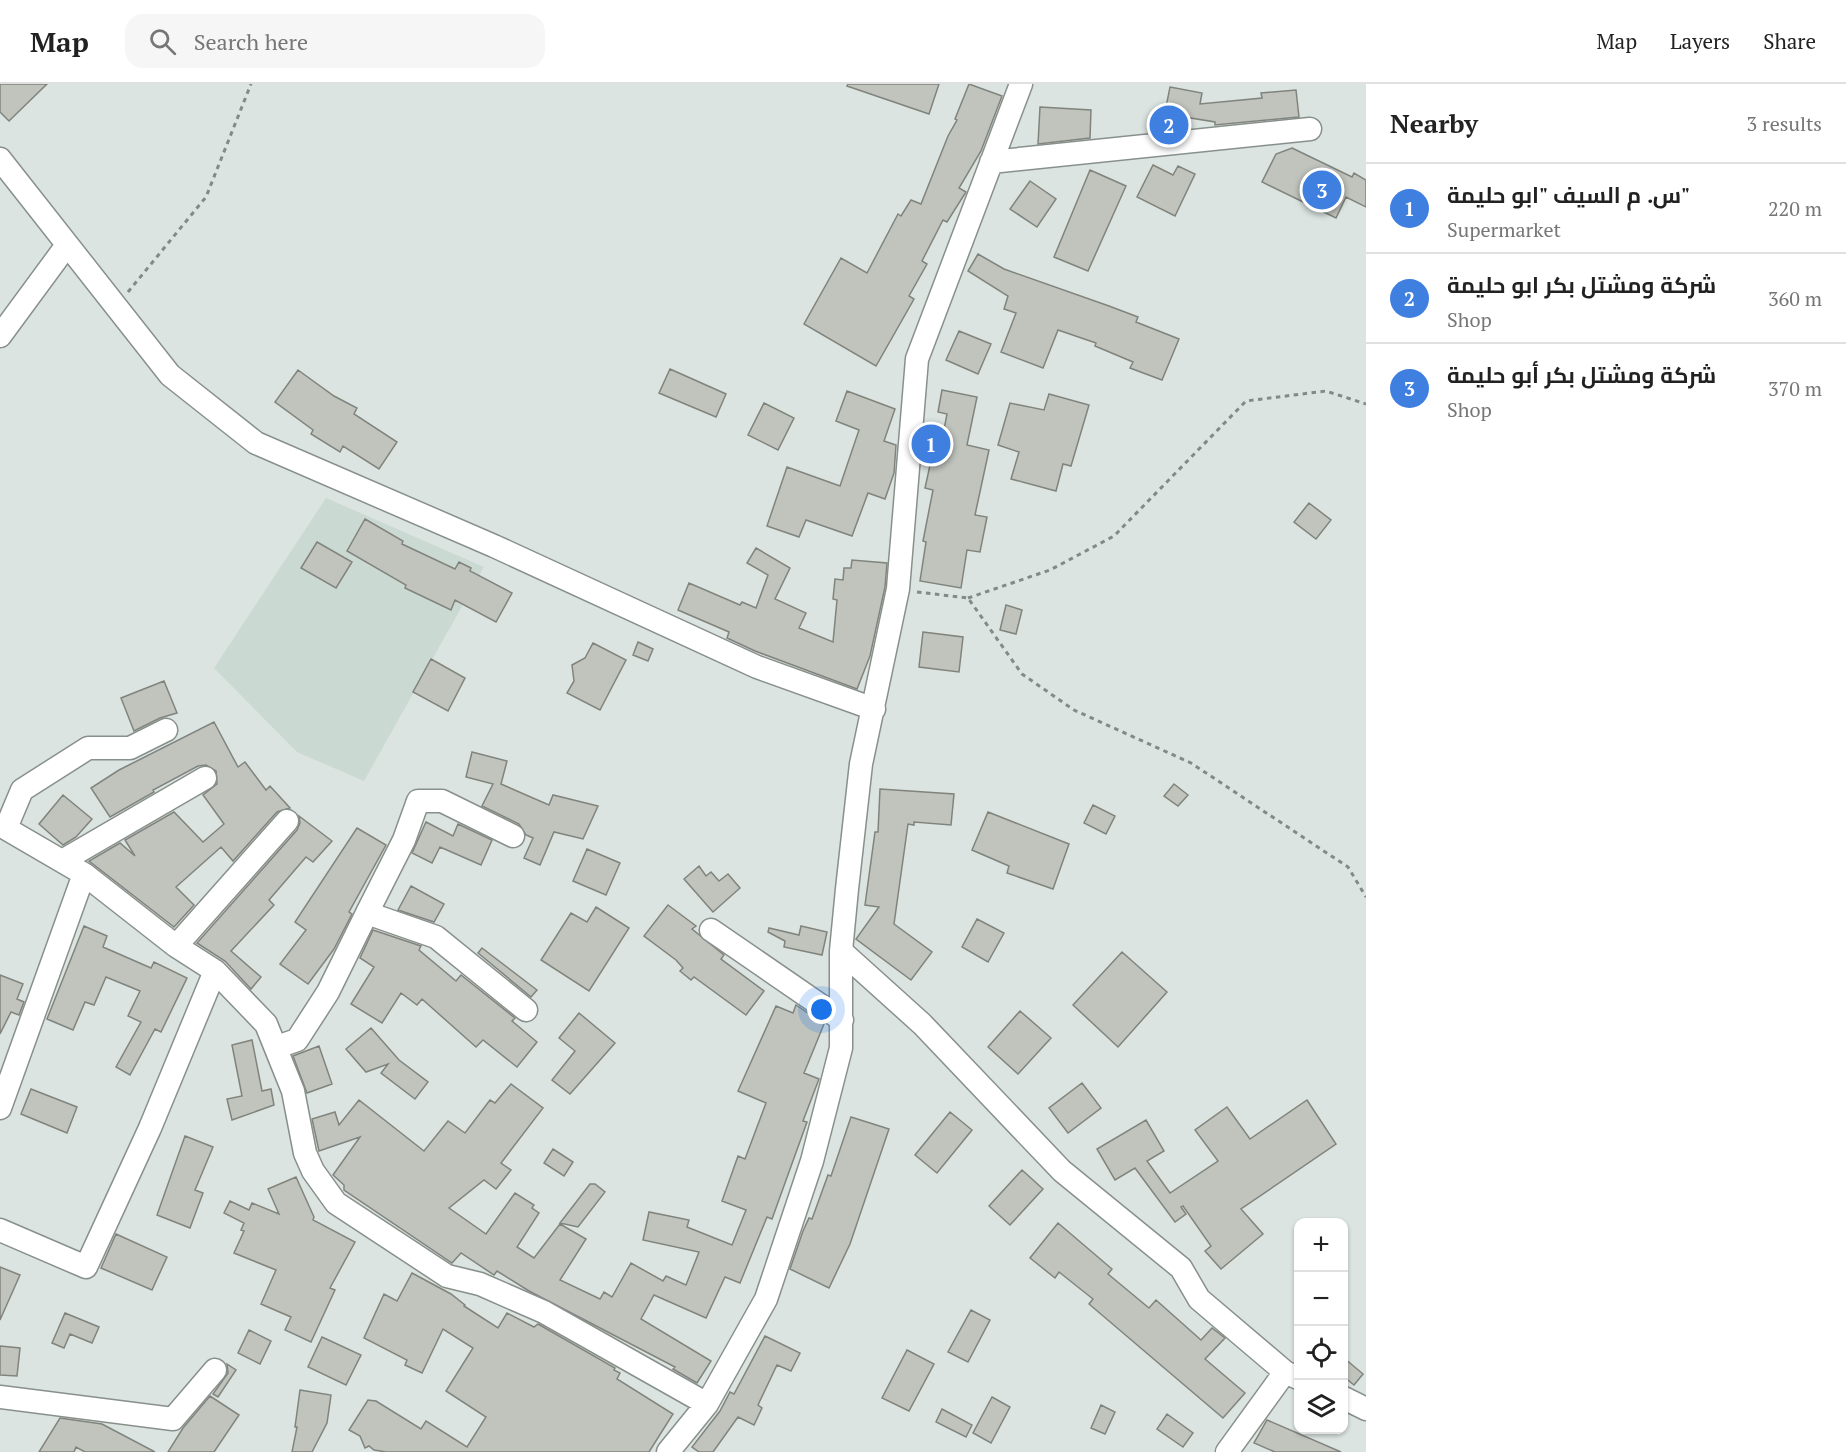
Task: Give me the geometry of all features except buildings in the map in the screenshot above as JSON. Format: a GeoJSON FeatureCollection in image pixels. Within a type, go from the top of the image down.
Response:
{"type":"FeatureCollection","features":[{"type":"Feature","properties":{"kind":"street"},"geometry":{"type":"LineString","coordinates":[[668,1452],[707,1404],[766,1299],[812,1161],[841,1048],[841,951],[861,765],[898,589],[917,359],[1021,84]]}},
{"type":"Feature","properties":{"kind":"street"},"geometry":{"type":"LineString","coordinates":[[991,162],[1310,129]]}},
{"type":"Feature","properties":{"kind":"street"},"geometry":{"type":"LineString","coordinates":[[0,159],[170,375],[256,443],[494,546],[757,668],[874,709]]}},
{"type":"Feature","properties":{"kind":"street"},"geometry":{"type":"LineString","coordinates":[[0,336],[67,245]]}},
{"type":"Feature","properties":{"kind":"street"},"geometry":{"type":"LineString","coordinates":[[166,730],[130,748],[88,748],[22,790],[3,827],[84,874],[176,946],[215,971],[266,1024],[293,1091],[305,1153],[313,1171],[336,1203],[447,1276],[480,1284],[544,1312],[707,1404]]}},
{"type":"Feature","properties":{"kind":"street"},"geometry":{"type":"LineString","coordinates":[[63,861],[206,778]]}},
{"type":"Feature","properties":{"kind":"street"},"geometry":{"type":"LineString","coordinates":[[277,1047],[297,1040],[328,992],[404,840],[418,801],[442,801],[513,836]]}},
{"type":"Feature","properties":{"kind":"street"},"geometry":{"type":"LineString","coordinates":[[176,946],[286,821]]}},
{"type":"Feature","properties":{"kind":"street"},"geometry":{"type":"LineString","coordinates":[[0,1108],[84,874]]}},
{"type":"Feature","properties":{"kind":"street"},"geometry":{"type":"LineString","coordinates":[[367,912],[435,937],[526,1010]]}},
{"type":"Feature","properties":{"kind":"street"},"geometry":{"type":"LineString","coordinates":[[711,930],[842,1020]]}},
{"type":"Feature","properties":{"kind":"street"},"geometry":{"type":"LineString","coordinates":[[841,951],[922,1024],[1062,1171],[1181,1268],[1199,1299],[1292,1375],[1227,1452]]}},
{"type":"Feature","properties":{"kind":"street"},"geometry":{"type":"LineString","coordinates":[[0,1230],[86,1267],[150,1128],[215,971]]}},
{"type":"Feature","properties":{"kind":"street"},"geometry":{"type":"LineString","coordinates":[[0,1397],[173,1419],[215,1370]]}},
{"type":"Feature","properties":{"kind":"street"},"geometry":{"type":"LineString","coordinates":[[1348,1400],[1366,1408]]}},
{"type":"Feature","properties":{"kind":"path"},"geometry":{"type":"LineString","coordinates":[[116,306],[206,196],[250,84]]}},
{"type":"Feature","properties":{"kind":"path"},"geometry":{"type":"LineString","coordinates":[[898,589],[968,598],[1050,570],[1114,536],[1246,401],[1326,392],[1366,405]]}},
{"type":"Feature","properties":{"kind":"path"},"geometry":{"type":"LineString","coordinates":[[968,598],[1022,674],[1074,710],[1191,763],[1347,867],[1366,897]]}},
{"type":"Feature","properties":{"kind":"shaded area"},"geometry":{"type":"Polygon","coordinates":[[[326,498],[484,567],[364,781],[297,752],[214,668],[326,498]]]}},
{"type":"Feature","properties":{"kind":"place","name":"شركة ومشتل بكر ابو حليمة"},"geometry":{"type":"Point","coordinates":[1169,125]}},
{"type":"Feature","properties":{"kind":"place","name":"شركة ومشتل بكر أبو حليمة"},"geometry":{"type":"Point","coordinates":[1322,190]}},
{"type":"Feature","properties":{"kind":"place","name":"س. م السيف \"ابو حليمة\""},"geometry":{"type":"Point","coordinates":[931,444]}}]}
